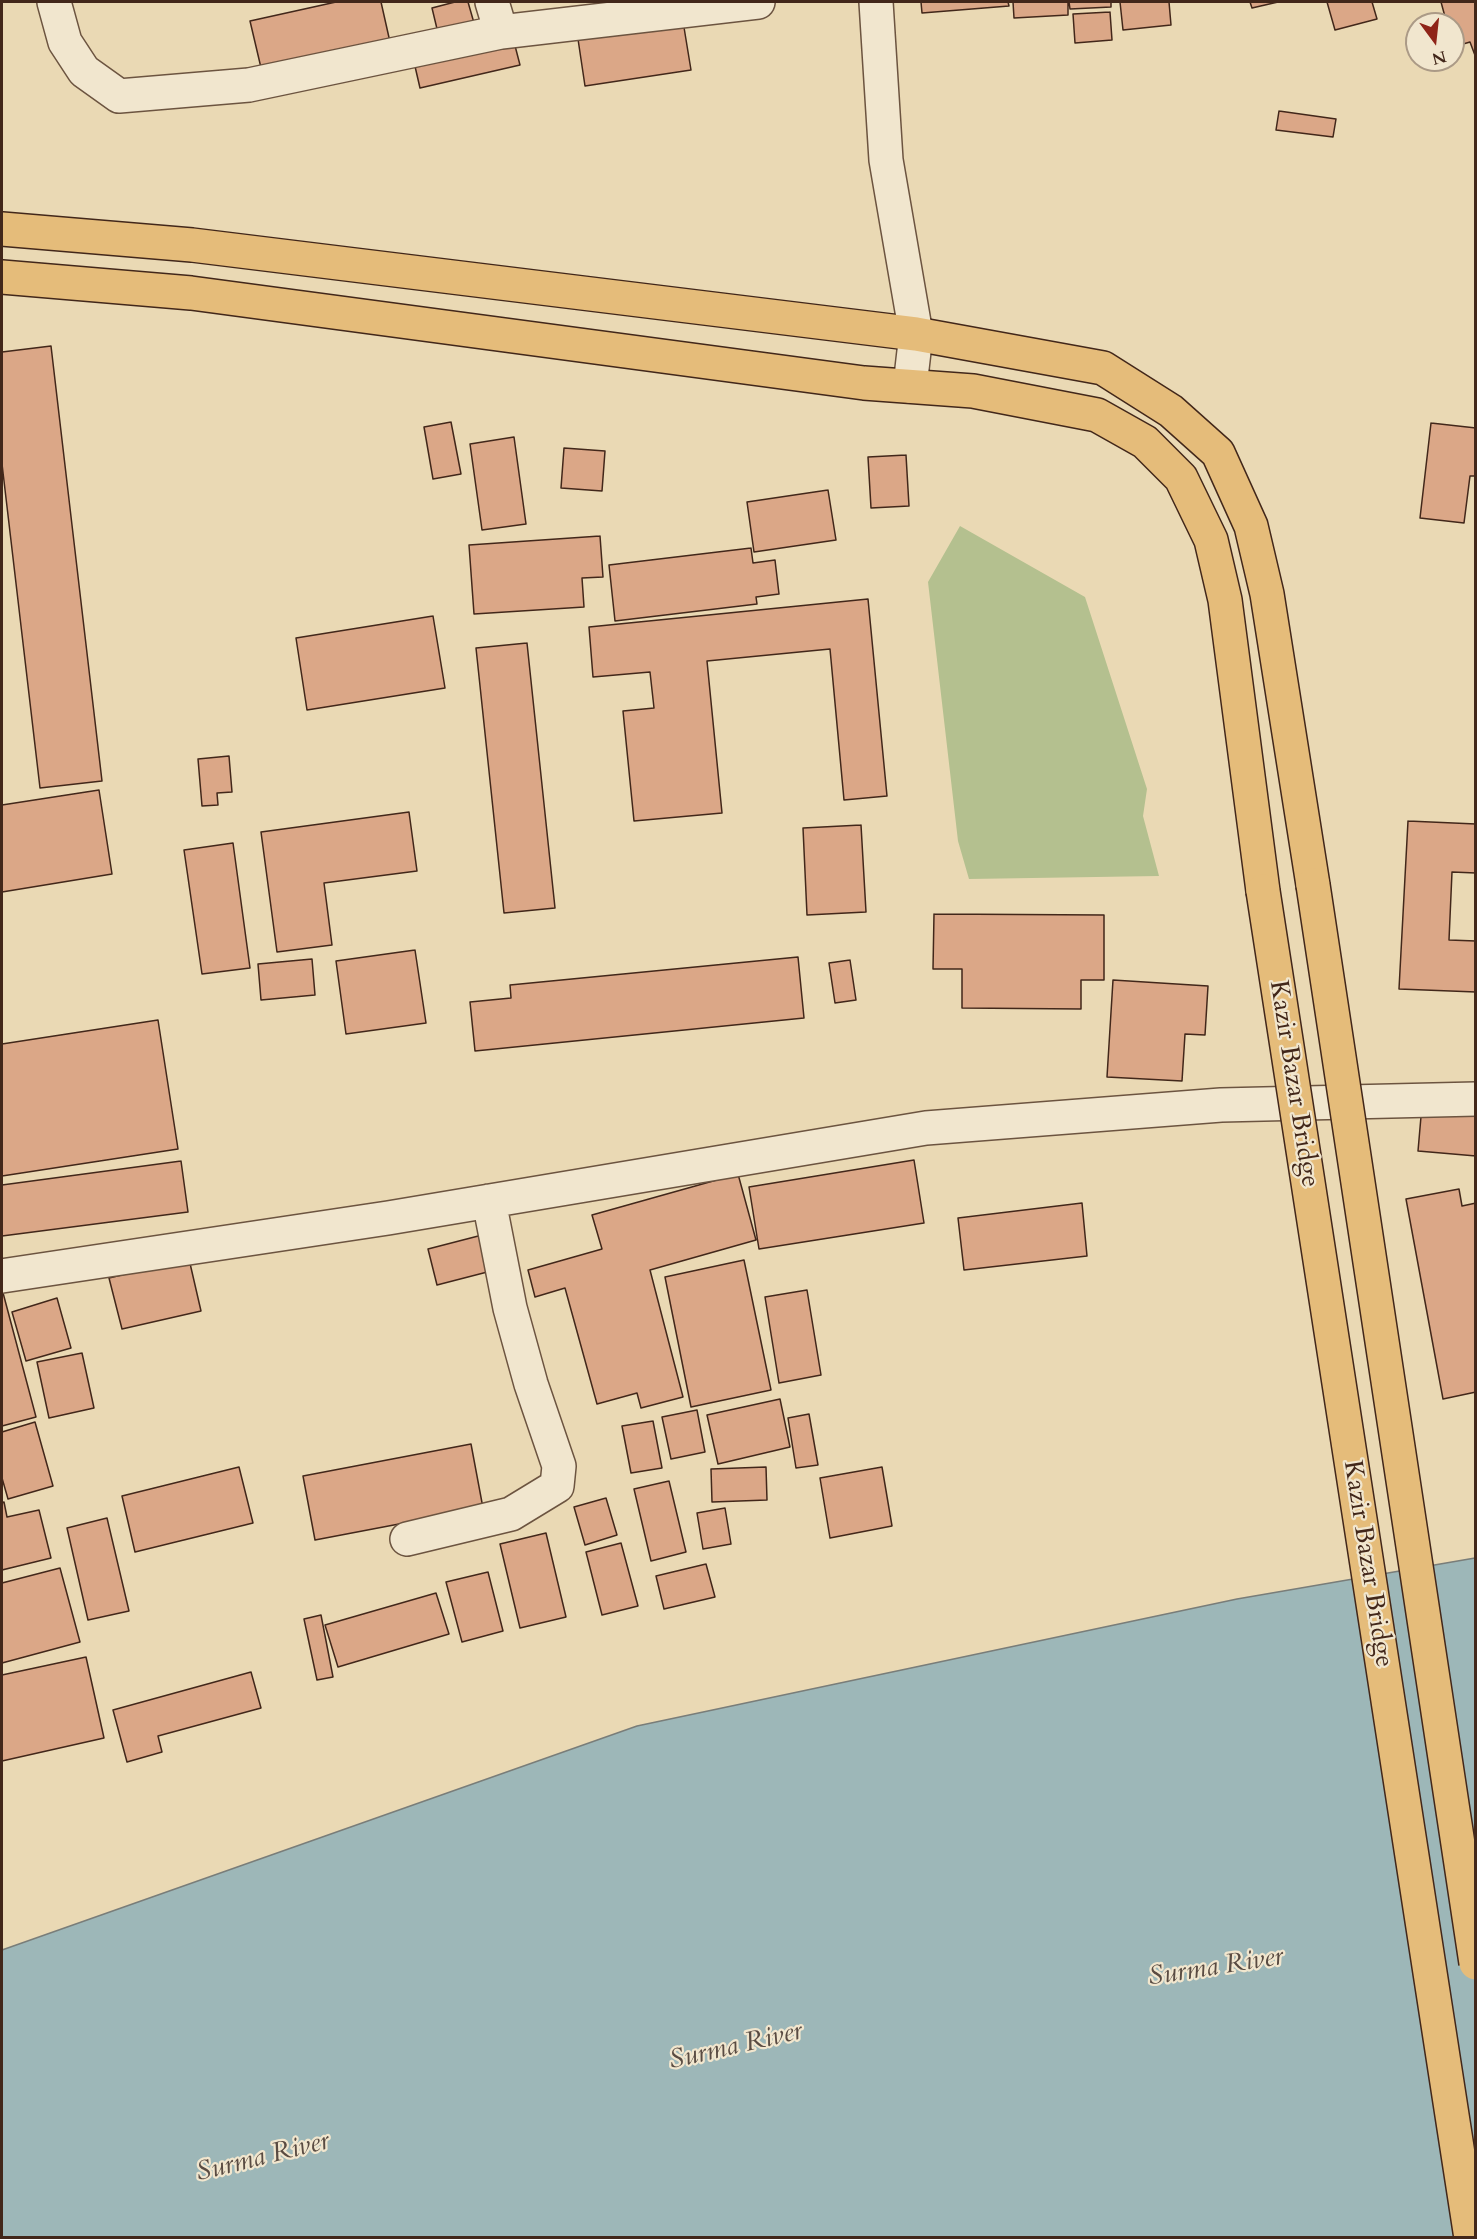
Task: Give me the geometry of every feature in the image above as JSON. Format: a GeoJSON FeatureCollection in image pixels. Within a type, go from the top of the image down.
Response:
{"type":"FeatureCollection","features":[{"type":"Feature","properties":{"kind":"main road","name":"Kazir Bazar Bridge"},"geometry":{"type":"LineString","coordinates":[[2,229],[192,245],[916,334],[1103,368],[1171,411],[1218,453],[1251,526],[1267,594],[1476,1963]]}},
{"type":"Feature","properties":{"kind":"main road","name":"Kazir Bazar Bridge"},"geometry":{"type":"LineString","coordinates":[[2,277],[191,292],[841,380],[973,391],[1097,415],[1145,442],[1181,478],[1211,540],[1225,600],[1263,891],[1471,2238]]}},
{"type":"Feature","properties":{"kind":"street"},"geometry":{"type":"LineString","coordinates":[[54,2],[65,42],[84,71],[119,96],[249,85],[501,32],[758,2]]}},
{"type":"Feature","properties":{"kind":"street"},"geometry":{"type":"LineString","coordinates":[[492,2],[501,32]]}},
{"type":"Feature","properties":{"kind":"street"},"geometry":{"type":"LineString","coordinates":[[876,2],[886,160],[916,334],[910,386]]}},
{"type":"Feature","properties":{"kind":"street"},"geometry":{"type":"LineString","coordinates":[[2,1276],[489,1201],[926,1128],[1221,1105],[1476,1099]]}},
{"type":"Feature","properties":{"kind":"street"},"geometry":{"type":"LineString","coordinates":[[407,1539],[511,1514],[557,1486],[559,1466],[531,1384],[510,1308],[489,1201]]}},
{"type":"Feature","properties":{"kind":"green space"},"geometry":{"type":"Polygon","coordinates":[[[960,526],[1085,597],[1147,789],[1143,816],[1159,876],[969,879],[958,841],[928,582],[960,526]]]}},
{"type":"Feature","properties":{"kind":"water","name":"Surma River"},"geometry":{"type":"Polygon","coordinates":[[[1475,1558],[1475,2237],[2,2237],[2,1950],[637,1726],[1237,1599],[1475,1558]]]}},
{"type":"Feature","properties":{"kind":"building"},"geometry":{"type":"Polygon","coordinates":[[[336,2],[381,2],[390,42],[262,72],[250,21],[336,2]]]}},
{"type":"Feature","properties":{"kind":"building"},"geometry":{"type":"Polygon","coordinates":[[[455,2],[468,2],[474,23],[438,33],[432,8],[455,2]]]}},
{"type":"Feature","properties":{"kind":"building"},"geometry":{"type":"Polygon","coordinates":[[[921,2],[1008,2],[1009,6],[922,13],[921,2]]]}},
{"type":"Feature","properties":{"kind":"building"},"geometry":{"type":"Polygon","coordinates":[[[1013,2],[1068,2],[1068,15],[1014,18],[1013,2]]]}},
{"type":"Feature","properties":{"kind":"building"},"geometry":{"type":"Polygon","coordinates":[[[1069,2],[1111,2],[1111,7],[1070,9],[1069,2]]]}},
{"type":"Feature","properties":{"kind":"building"},"geometry":{"type":"Polygon","coordinates":[[[1120,2],[1169,2],[1171,25],[1123,30],[1120,2]]]}},
{"type":"Feature","properties":{"kind":"building"},"geometry":{"type":"Polygon","coordinates":[[[1250,2],[1278,2],[1252,8],[1250,2]]]}},
{"type":"Feature","properties":{"kind":"building"},"geometry":{"type":"Polygon","coordinates":[[[1327,2],[1372,2],[1377,19],[1335,30],[1327,2]]]}},
{"type":"Feature","properties":{"kind":"building"},"geometry":{"type":"Polygon","coordinates":[[[1441,2],[1476,2],[1476,58],[1470,42],[1465,43],[1465,12],[1444,12],[1441,2]]]}},
{"type":"Feature","properties":{"kind":"building"},"geometry":{"type":"Polygon","coordinates":[[[680,3],[691,70],[585,86],[575,19],[680,3]]]}},
{"type":"Feature","properties":{"kind":"building"},"geometry":{"type":"Polygon","coordinates":[[[1110,12],[1112,40],[1075,43],[1073,14],[1110,12]]]}},
{"type":"Feature","properties":{"kind":"building"},"geometry":{"type":"Polygon","coordinates":[[[513,38],[520,65],[420,88],[414,62],[513,38]]]}},
{"type":"Feature","properties":{"kind":"building"},"geometry":{"type":"Polygon","coordinates":[[[1279,111],[1336,119],[1333,137],[1276,130],[1279,111]]]}},
{"type":"Feature","properties":{"kind":"building"},"geometry":{"type":"Polygon","coordinates":[[[51,346],[102,781],[40,788],[2,464],[2,352],[51,346]]]}},
{"type":"Feature","properties":{"kind":"building"},"geometry":{"type":"Polygon","coordinates":[[[451,422],[461,474],[433,479],[424,427],[451,422]]]}},
{"type":"Feature","properties":{"kind":"building"},"geometry":{"type":"Polygon","coordinates":[[[1431,423],[1476,428],[1476,476],[1470,476],[1464,523],[1420,518],[1431,423]]]}},
{"type":"Feature","properties":{"kind":"building"},"geometry":{"type":"Polygon","coordinates":[[[514,437],[526,524],[482,530],[470,444],[514,437]]]}},
{"type":"Feature","properties":{"kind":"building"},"geometry":{"type":"Polygon","coordinates":[[[564,448],[605,451],[602,491],[561,488],[564,448]]]}},
{"type":"Feature","properties":{"kind":"building"},"geometry":{"type":"Polygon","coordinates":[[[906,455],[909,506],[871,508],[868,457],[906,455]]]}},
{"type":"Feature","properties":{"kind":"building"},"geometry":{"type":"Polygon","coordinates":[[[828,490],[836,540],[754,552],[747,502],[828,490]]]}},
{"type":"Feature","properties":{"kind":"building"},"geometry":{"type":"Polygon","coordinates":[[[600,536],[603,577],[582,578],[584,607],[474,614],[469,545],[600,536]]]}},
{"type":"Feature","properties":{"kind":"building"},"geometry":{"type":"Polygon","coordinates":[[[751,548],[753,563],[775,560],[779,594],[756,597],[757,604],[615,621],[609,565],[751,548]]]}},
{"type":"Feature","properties":{"kind":"building"},"geometry":{"type":"Polygon","coordinates":[[[868,599],[887,796],[844,800],[830,649],[707,661],[722,813],[634,821],[623,711],[654,708],[650,672],[593,677],[589,627],[868,599]]]}},
{"type":"Feature","properties":{"kind":"building"},"geometry":{"type":"Polygon","coordinates":[[[433,616],[445,688],[307,710],[296,638],[433,616]]]}},
{"type":"Feature","properties":{"kind":"building"},"geometry":{"type":"Polygon","coordinates":[[[527,643],[555,908],[504,913],[476,648],[527,643]]]}},
{"type":"Feature","properties":{"kind":"building"},"geometry":{"type":"Polygon","coordinates":[[[229,756],[232,792],[217,793],[218,805],[202,806],[198,759],[229,756]]]}},
{"type":"Feature","properties":{"kind":"building"},"geometry":{"type":"Polygon","coordinates":[[[99,790],[112,874],[2,892],[2,805],[99,790]]]}},
{"type":"Feature","properties":{"kind":"building"},"geometry":{"type":"Polygon","coordinates":[[[409,812],[417,871],[324,883],[332,945],[277,952],[261,832],[409,812]]]}},
{"type":"Feature","properties":{"kind":"building"},"geometry":{"type":"Polygon","coordinates":[[[1408,821],[1476,824],[1476,873],[1452,872],[1449,940],[1476,941],[1476,992],[1399,989],[1408,821]]]}},
{"type":"Feature","properties":{"kind":"building"},"geometry":{"type":"Polygon","coordinates":[[[861,825],[866,912],[807,915],[803,828],[861,825]]]}},
{"type":"Feature","properties":{"kind":"building"},"geometry":{"type":"Polygon","coordinates":[[[233,843],[250,968],[202,974],[184,850],[233,843]]]}},
{"type":"Feature","properties":{"kind":"building"},"geometry":{"type":"Polygon","coordinates":[[[934,914],[1104,915],[1104,980],[1081,980],[1081,1009],[962,1008],[962,969],[933,969],[934,914]]]}},
{"type":"Feature","properties":{"kind":"building"},"geometry":{"type":"Polygon","coordinates":[[[415,950],[426,1023],[346,1034],[336,961],[415,950]]]}},
{"type":"Feature","properties":{"kind":"building"},"geometry":{"type":"Polygon","coordinates":[[[798,957],[804,1018],[475,1051],[470,1002],[511,998],[510,985],[798,957]]]}},
{"type":"Feature","properties":{"kind":"building"},"geometry":{"type":"Polygon","coordinates":[[[312,959],[315,995],[261,1000],[258,964],[312,959]]]}},
{"type":"Feature","properties":{"kind":"building"},"geometry":{"type":"Polygon","coordinates":[[[850,960],[856,1000],[835,1003],[829,963],[850,960]]]}},
{"type":"Feature","properties":{"kind":"building"},"geometry":{"type":"Polygon","coordinates":[[[1113,980],[1208,986],[1205,1035],[1185,1034],[1182,1081],[1107,1077],[1113,980]]]}},
{"type":"Feature","properties":{"kind":"building"},"geometry":{"type":"Polygon","coordinates":[[[158,1020],[178,1149],[2,1176],[2,1044],[158,1020]]]}},
{"type":"Feature","properties":{"kind":"building"},"geometry":{"type":"Polygon","coordinates":[[[1422,1105],[1476,1110],[1476,1156],[1418,1151],[1422,1105]]]}},
{"type":"Feature","properties":{"kind":"building"},"geometry":{"type":"Polygon","coordinates":[[[914,1160],[924,1223],[759,1249],[749,1187],[914,1160]]]}},
{"type":"Feature","properties":{"kind":"building"},"geometry":{"type":"Polygon","coordinates":[[[181,1161],[188,1212],[2,1236],[2,1185],[181,1161]]]}},
{"type":"Feature","properties":{"kind":"building"},"geometry":{"type":"Polygon","coordinates":[[[738,1174],[756,1240],[650,1270],[683,1397],[641,1408],[637,1393],[597,1404],[565,1288],[535,1297],[528,1270],[602,1249],[592,1215],[738,1174]]]}},
{"type":"Feature","properties":{"kind":"building"},"geometry":{"type":"Polygon","coordinates":[[[1459,1189],[1462,1206],[1476,1203],[1476,1392],[1443,1399],[1406,1199],[1459,1189]]]}},
{"type":"Feature","properties":{"kind":"building"},"geometry":{"type":"Polygon","coordinates":[[[1082,1203],[1087,1256],[964,1270],[958,1218],[1082,1203]]]}},
{"type":"Feature","properties":{"kind":"building"},"geometry":{"type":"Polygon","coordinates":[[[486,1234],[495,1270],[437,1285],[428,1249],[486,1234]]]}},
{"type":"Feature","properties":{"kind":"building"},"geometry":{"type":"Polygon","coordinates":[[[189,1259],[201,1311],[122,1329],[109,1278],[189,1259]]]}},
{"type":"Feature","properties":{"kind":"building"},"geometry":{"type":"Polygon","coordinates":[[[744,1260],[771,1390],[691,1407],[665,1277],[744,1260]]]}},
{"type":"Feature","properties":{"kind":"building"},"geometry":{"type":"Polygon","coordinates":[[[2,1289],[36,1417],[2,1426],[2,1289]]]}},
{"type":"Feature","properties":{"kind":"building"},"geometry":{"type":"Polygon","coordinates":[[[807,1290],[821,1375],[779,1383],[765,1297],[807,1290]]]}},
{"type":"Feature","properties":{"kind":"building"},"geometry":{"type":"Polygon","coordinates":[[[57,1298],[71,1348],[26,1361],[12,1312],[57,1298]]]}},
{"type":"Feature","properties":{"kind":"building"},"geometry":{"type":"Polygon","coordinates":[[[82,1353],[94,1408],[49,1418],[37,1362],[82,1353]]]}},
{"type":"Feature","properties":{"kind":"building"},"geometry":{"type":"Polygon","coordinates":[[[780,1399],[790,1447],[718,1464],[707,1415],[780,1399]]]}},
{"type":"Feature","properties":{"kind":"building"},"geometry":{"type":"Polygon","coordinates":[[[697,1410],[705,1452],[671,1459],[662,1417],[697,1410]]]}},
{"type":"Feature","properties":{"kind":"building"},"geometry":{"type":"Polygon","coordinates":[[[809,1414],[818,1465],[796,1468],[788,1418],[809,1414]]]}},
{"type":"Feature","properties":{"kind":"building"},"geometry":{"type":"Polygon","coordinates":[[[653,1421],[662,1468],[631,1473],[622,1426],[653,1421]]]}},
{"type":"Feature","properties":{"kind":"building"},"geometry":{"type":"Polygon","coordinates":[[[35,1422],[53,1486],[8,1499],[2,1478],[2,1432],[35,1422]]]}},
{"type":"Feature","properties":{"kind":"building"},"geometry":{"type":"Polygon","coordinates":[[[471,1444],[483,1508],[315,1540],[303,1476],[471,1444]]]}},
{"type":"Feature","properties":{"kind":"building"},"geometry":{"type":"Polygon","coordinates":[[[239,1467],[253,1523],[135,1552],[122,1496],[239,1467]]]}},
{"type":"Feature","properties":{"kind":"building"},"geometry":{"type":"Polygon","coordinates":[[[766,1467],[767,1500],[712,1502],[711,1469],[766,1467]]]}},
{"type":"Feature","properties":{"kind":"building"},"geometry":{"type":"Polygon","coordinates":[[[882,1467],[892,1526],[830,1538],[820,1478],[882,1467]]]}},
{"type":"Feature","properties":{"kind":"building"},"geometry":{"type":"Polygon","coordinates":[[[669,1481],[686,1552],[651,1561],[634,1489],[669,1481]]]}},
{"type":"Feature","properties":{"kind":"building"},"geometry":{"type":"Polygon","coordinates":[[[606,1498],[617,1535],[585,1545],[574,1507],[606,1498]]]}},
{"type":"Feature","properties":{"kind":"building"},"geometry":{"type":"Polygon","coordinates":[[[4,1502],[7,1517],[39,1510],[51,1558],[2,1570],[2,1503],[4,1502]]]}},
{"type":"Feature","properties":{"kind":"building"},"geometry":{"type":"Polygon","coordinates":[[[725,1508],[731,1544],[703,1549],[697,1513],[725,1508]]]}},
{"type":"Feature","properties":{"kind":"building"},"geometry":{"type":"Polygon","coordinates":[[[107,1518],[129,1611],[88,1620],[67,1528],[107,1518]]]}},
{"type":"Feature","properties":{"kind":"building"},"geometry":{"type":"Polygon","coordinates":[[[546,1533],[566,1617],[520,1628],[500,1544],[546,1533]]]}},
{"type":"Feature","properties":{"kind":"building"},"geometry":{"type":"Polygon","coordinates":[[[621,1543],[638,1606],[602,1615],[586,1552],[621,1543]]]}},
{"type":"Feature","properties":{"kind":"building"},"geometry":{"type":"Polygon","coordinates":[[[706,1564],[715,1597],[664,1609],[656,1576],[706,1564]]]}},
{"type":"Feature","properties":{"kind":"building"},"geometry":{"type":"Polygon","coordinates":[[[60,1568],[80,1642],[2,1663],[2,1583],[60,1568]]]}},
{"type":"Feature","properties":{"kind":"building"},"geometry":{"type":"Polygon","coordinates":[[[488,1572],[503,1631],[462,1642],[446,1582],[488,1572]]]}},
{"type":"Feature","properties":{"kind":"building"},"geometry":{"type":"Polygon","coordinates":[[[436,1593],[449,1634],[338,1667],[325,1625],[436,1593]]]}},
{"type":"Feature","properties":{"kind":"building"},"geometry":{"type":"Polygon","coordinates":[[[321,1615],[333,1677],[317,1680],[304,1619],[321,1615]]]}},
{"type":"Feature","properties":{"kind":"building"},"geometry":{"type":"Polygon","coordinates":[[[86,1657],[104,1738],[2,1761],[2,1675],[86,1657]]]}},
{"type":"Feature","properties":{"kind":"building"},"geometry":{"type":"Polygon","coordinates":[[[251,1672],[261,1708],[158,1736],[162,1752],[127,1762],[113,1710],[251,1672]]]}}]}
